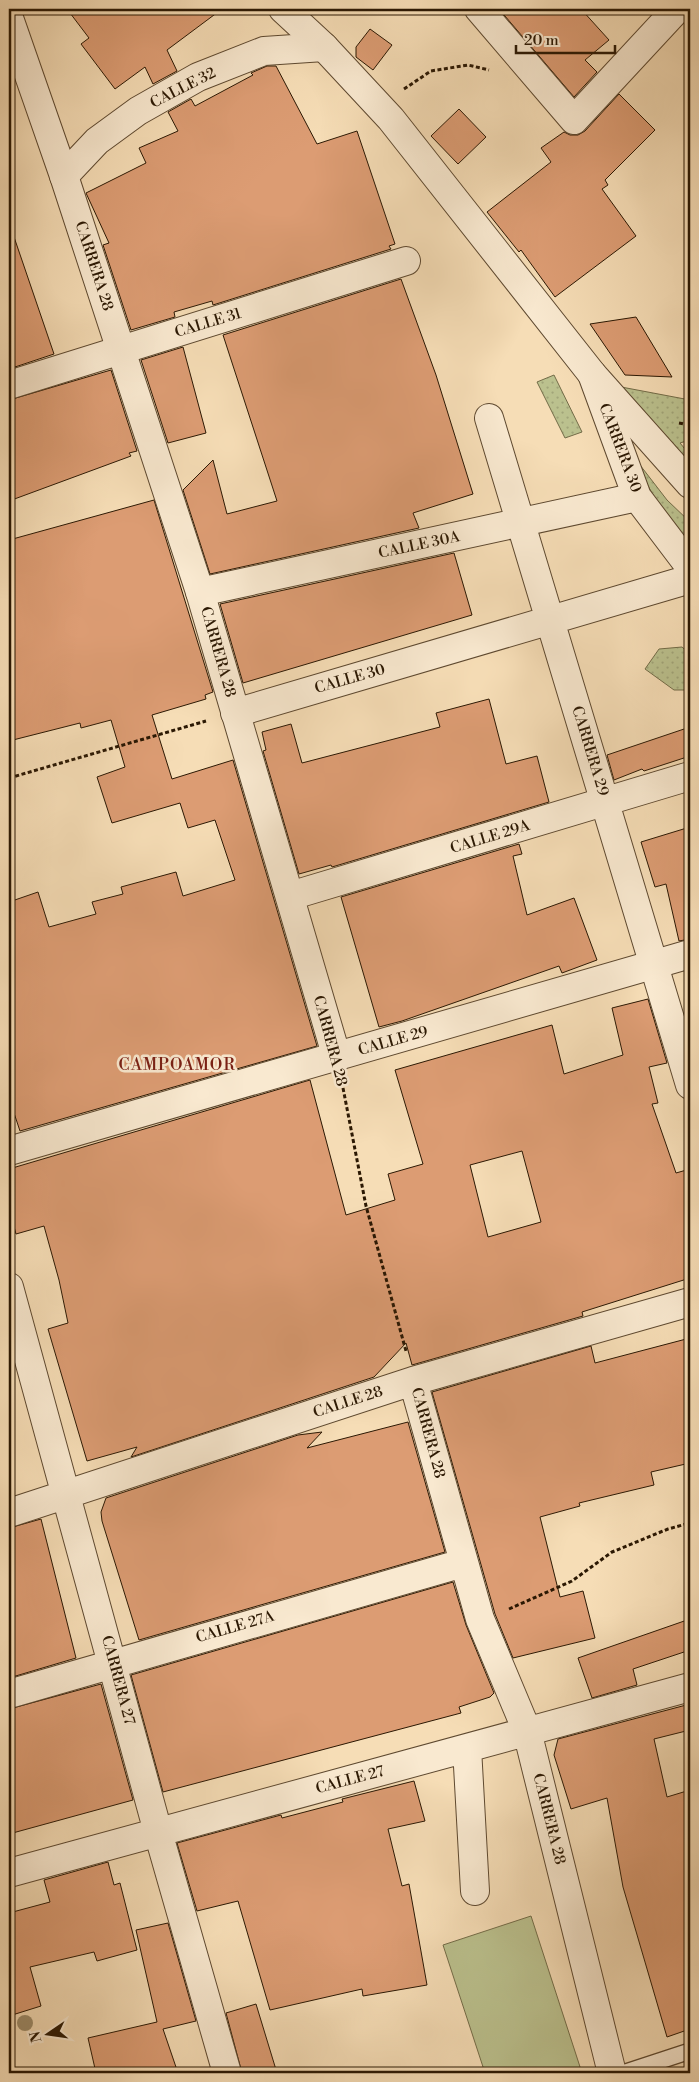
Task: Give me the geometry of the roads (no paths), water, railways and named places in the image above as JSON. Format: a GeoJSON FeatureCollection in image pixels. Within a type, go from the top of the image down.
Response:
{"type":"FeatureCollection","features":[{"type":"Feature","properties":{"kind":"street"},"geometry":{"type":"LineString","coordinates":[[283,9],[324,47],[391,119],[592,374],[690,484]]}},
{"type":"Feature","properties":{"kind":"street"},"geometry":{"type":"LineString","coordinates":[[479,9],[574,120],[677,9]]}},
{"type":"Feature","properties":{"kind":"street","name":"CARRERA 28"},"geometry":{"type":"LineString","coordinates":[[9,18],[64,176],[200,592],[337,1058]]}},
{"type":"Feature","properties":{"kind":"street","name":"CALLE 32"},"geometry":{"type":"LineString","coordinates":[[64,176],[97,142],[138,111],[198,77],[264,51],[324,47]]}},
{"type":"Feature","properties":{"kind":"street","name":"CALLE 31"},"geometry":{"type":"LineString","coordinates":[[9,385],[406,261]]}},
{"type":"Feature","properties":{"kind":"street","name":"CARRERA 30"},"geometry":{"type":"LineString","coordinates":[[592,374],[638,496],[690,567]]}},
{"type":"Feature","properties":{"kind":"street","name":"CARRERA 29"},"geometry":{"type":"LineString","coordinates":[[489,418],[654,965],[685,1052],[690,1085]]}},
{"type":"Feature","properties":{"kind":"street","name":"CALLE 30A"},"geometry":{"type":"LineString","coordinates":[[200,592],[521,524],[638,496]]}},
{"type":"Feature","properties":{"kind":"street","name":"CALLE 30"},"geometry":{"type":"LineString","coordinates":[[235,712],[690,579]]}},
{"type":"Feature","properties":{"kind":"street","name":"CALLE 29A"},"geometry":{"type":"LineString","coordinates":[[290,896],[690,776]]}},
{"type":"Feature","properties":{"kind":"street","name":"CALLE 29"},"geometry":{"type":"LineString","coordinates":[[9,1151],[337,1058],[690,954]]}},
{"type":"Feature","properties":{"kind":"street","name":"CARRERA 27"},"geometry":{"type":"LineString","coordinates":[[9,1287],[158,1832],[227,2073]]}},
{"type":"Feature","properties":{"kind":"street","name":"CALLE 28"},"geometry":{"type":"LineString","coordinates":[[9,1513],[413,1381],[690,1302]]}},
{"type":"Feature","properties":{"kind":"street","name":"CARRERA 28"},"geometry":{"type":"LineString","coordinates":[[413,1381],[462,1563],[480,1619],[526,1731],[612,2073]]}},
{"type":"Feature","properties":{"kind":"street","name":"CALLE 27A"},"geometry":{"type":"LineString","coordinates":[[9,1694],[113,1662],[462,1563]]}},
{"type":"Feature","properties":{"kind":"street","name":"CALLE 27"},"geometry":{"type":"LineString","coordinates":[[9,1873],[690,1687]]}},
{"type":"Feature","properties":{"kind":"street"},"geometry":{"type":"LineString","coordinates":[[467,1748],[475,1892]]}},
{"type":"Feature","properties":{"kind":"lane"},"geometry":{"type":"LineString","coordinates":[[623,2073],[690,2051]]}},
{"type":"Feature","properties":{"kind":"district","name":"CAMPOAMOR"},"geometry":{"type":"Point","coordinates":[177,1065]}}]}
